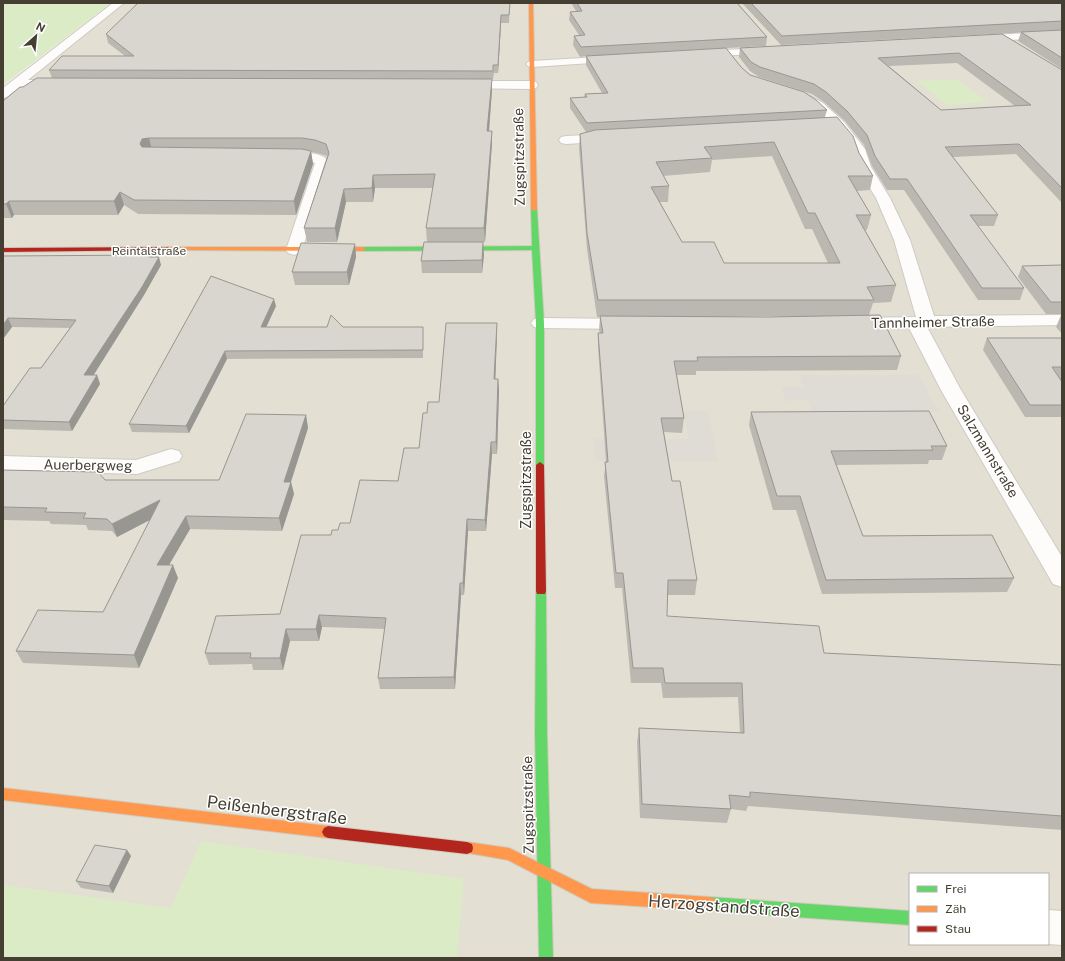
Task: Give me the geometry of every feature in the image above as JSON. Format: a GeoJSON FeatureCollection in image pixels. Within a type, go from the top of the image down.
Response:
{"type":"FeatureCollection","features":[{"type":"Feature","properties":{"kind":"street"},"geometry":{"type":"LineString","coordinates":[[3,94],[119,3]]}},
{"type":"Feature","properties":{"kind":"street","name":"Zugspitzstraße"},"geometry":{"type":"LineString","coordinates":[[531,3],[534,248],[540,323],[541,733],[546,958]]}},
{"type":"Feature","properties":{"kind":"street"},"geometry":{"type":"LineString","coordinates":[[970,39],[1062,34]]}},
{"type":"Feature","properties":{"kind":"street"},"geometry":{"type":"LineString","coordinates":[[1001,38],[1020,49]]}},
{"type":"Feature","properties":{"kind":"street"},"geometry":{"type":"LineString","coordinates":[[687,55],[732,58],[781,50],[767,39]]}},
{"type":"Feature","properties":{"kind":"street"},"geometry":{"type":"LineString","coordinates":[[532,64],[625,59]]}},
{"type":"Feature","properties":{"kind":"street"},"geometry":{"type":"LineString","coordinates":[[17,84],[73,84]]}},
{"type":"Feature","properties":{"kind":"street"},"geometry":{"type":"LineString","coordinates":[[450,85],[532,85]]}},
{"type":"Feature","properties":{"kind":"street","name":"Salzmannstraße"},"geometry":{"type":"LineString","coordinates":[[788,91],[807,98],[819,106],[839,125],[858,149],[864,167],[882,198],[902,240],[921,322],[951,390],[1061,574]]}},
{"type":"Feature","properties":{"kind":"street"},"geometry":{"type":"LineString","coordinates":[[823,126],[839,125]]}},
{"type":"Feature","properties":{"kind":"street"},"geometry":{"type":"LineString","coordinates":[[566,140],[619,138]]}},
{"type":"Feature","properties":{"kind":"street"},"geometry":{"type":"LineString","coordinates":[[266,156],[312,157],[322,162],[316,185],[294,250]]}},
{"type":"Feature","properties":{"kind":"street","name":"Reintalstraße"},"geometry":{"type":"LineString","coordinates":[[3,250],[534,248]]}},
{"type":"Feature","properties":{"kind":"street","name":"Tannheimer Straße"},"geometry":{"type":"LineString","coordinates":[[836,323],[1062,320]]}},
{"type":"Feature","properties":{"kind":"street"},"geometry":{"type":"LineString","coordinates":[[540,323],[646,324]]}},
{"type":"Feature","properties":{"kind":"street","name":"Auerbergweg"},"geometry":{"type":"LineString","coordinates":[[3,463],[137,467],[171,456]]}},
{"type":"Feature","properties":{"kind":"street","name":"Peißenbergstraße"},"geometry":{"type":"LineString","coordinates":[[3,794],[487,850],[509,854],[543,872]]}},
{"type":"Feature","properties":{"kind":"street","name":"Herzogstandstraße"},"geometry":{"type":"LineString","coordinates":[[543,872],[591,896],[909,918]]}},
{"type":"Feature","properties":{"kind":"street"},"geometry":{"type":"LineString","coordinates":[[1049,927],[1062,928]]}},
{"type":"Feature","properties":{"kind":"shaded area"},"geometry":{"type":"Polygon","coordinates":[[[119,3],[1062,3],[1062,958],[3,958],[3,94],[119,3]]]}},
{"type":"Feature","properties":{"kind":"shaded area"},"geometry":{"type":"Polygon","coordinates":[[[799,375],[918,375],[939,411],[812,413],[808,400],[786,401],[781,387],[803,387],[799,375]]]}},
{"type":"Feature","properties":{"kind":"shaded area"},"geometry":{"type":"Polygon","coordinates":[[[683,411],[708,411],[718,461],[596,461],[594,439],[689,439],[683,411]]]}},
{"type":"Feature","properties":{"kind":"green space"},"geometry":{"type":"Polygon","coordinates":[[[3,3],[111,3],[3,85],[3,3]]]}},
{"type":"Feature","properties":{"kind":"green space"},"geometry":{"type":"Polygon","coordinates":[[[956,79],[988,102],[947,105],[917,81],[956,79]]]}},
{"type":"Feature","properties":{"kind":"green space"},"geometry":{"type":"Polygon","coordinates":[[[201,841],[464,879],[457,958],[3,958],[3,885],[171,908],[201,841]]]}},
{"type":"Feature","properties":{"kind":"building"},"geometry":{"type":"Polygon","coordinates":[[[138,3],[510,3],[509,15],[501,15],[498,65],[493,65],[493,71],[49,70],[62,56],[134,56],[106,34],[138,3]]]}},
{"type":"Feature","properties":{"kind":"building"},"geometry":{"type":"Polygon","coordinates":[[[577,3],[737,3],[767,37],[581,47],[574,36],[585,35],[570,12],[582,11],[577,3]]]}},
{"type":"Feature","properties":{"kind":"building"},"geometry":{"type":"Polygon","coordinates":[[[751,3],[1062,3],[1062,21],[782,36],[751,3]]]}},
{"type":"Feature","properties":{"kind":"building"},"geometry":{"type":"Polygon","coordinates":[[[1062,30],[1062,58],[1021,32],[1062,30]]]}},
{"type":"Feature","properties":{"kind":"building"},"geometry":{"type":"Polygon","coordinates":[[[1002,34],[1062,70],[1062,188],[1019,144],[945,147],[998,215],[970,215],[1024,288],[982,288],[907,179],[890,179],[875,156],[867,135],[847,111],[826,92],[814,84],[760,67],[751,62],[740,48],[1002,34]],[[959,53],[878,58],[941,110],[1031,105],[959,53]]]}},
{"type":"Feature","properties":{"kind":"building"},"geometry":{"type":"Polygon","coordinates":[[[726,48],[741,67],[750,75],[804,92],[827,110],[587,123],[570,98],[587,97],[585,94],[608,93],[586,56],[726,48]]]}},
{"type":"Feature","properties":{"kind":"building"},"geometry":{"type":"Polygon","coordinates":[[[37,78],[492,79],[487,131],[492,131],[484,228],[426,228],[435,174],[373,175],[372,188],[344,189],[335,228],[304,228],[329,153],[326,144],[315,140],[302,138],[149,138],[142,139],[140,144],[142,147],[302,149],[311,151],[294,201],[134,200],[120,192],[114,201],[9,201],[6,204],[3,204],[3,101],[20,87],[23,87],[37,78]]]}},
{"type":"Feature","properties":{"kind":"building"},"geometry":{"type":"Polygon","coordinates":[[[837,117],[853,136],[859,153],[873,176],[848,176],[871,215],[856,215],[896,285],[867,287],[874,300],[598,300],[587,233],[580,134],[595,130],[837,117]],[[774,142],[704,147],[712,158],[656,162],[669,186],[651,187],[682,242],[714,242],[724,263],[840,263],[815,213],[808,213],[774,142]]]}},
{"type":"Feature","properties":{"kind":"building"},"geometry":{"type":"Polygon","coordinates":[[[424,242],[483,242],[482,260],[421,261],[424,242]]]}},
{"type":"Feature","properties":{"kind":"building"},"geometry":{"type":"Polygon","coordinates":[[[301,243],[355,244],[347,272],[292,272],[301,243]]]}},
{"type":"Feature","properties":{"kind":"building"},"geometry":{"type":"Polygon","coordinates":[[[150,255],[149,257],[159,257],[142,287],[84,375],[97,375],[69,422],[3,420],[3,406],[30,368],[41,368],[76,320],[8,318],[3,325],[3,256],[150,255]]]}},
{"type":"Feature","properties":{"kind":"building"},"geometry":{"type":"Polygon","coordinates":[[[1062,265],[1062,302],[1051,302],[1022,266],[1062,265]]]}},
{"type":"Feature","properties":{"kind":"building"},"geometry":{"type":"Polygon","coordinates":[[[211,276],[274,299],[261,327],[327,327],[331,315],[343,327],[423,327],[423,350],[225,351],[186,426],[129,424],[211,276]]]}},
{"type":"Feature","properties":{"kind":"building"},"geometry":{"type":"Polygon","coordinates":[[[880,315],[901,356],[697,357],[698,361],[674,361],[684,418],[661,418],[672,481],[680,481],[697,580],[668,580],[667,616],[819,626],[824,653],[1062,665],[1062,816],[750,792],[750,797],[729,795],[731,809],[642,804],[639,728],[744,733],[742,683],[665,683],[663,668],[633,668],[623,573],[616,573],[605,462],[608,462],[598,333],[603,333],[600,316],[768,317],[880,315]]]}},
{"type":"Feature","properties":{"kind":"building"},"geometry":{"type":"Polygon","coordinates":[[[446,323],[497,323],[494,379],[498,379],[496,442],[491,442],[485,520],[467,519],[463,583],[460,583],[454,677],[378,678],[386,618],[319,615],[316,629],[286,629],[280,658],[250,658],[251,653],[205,653],[216,616],[280,614],[301,535],[331,535],[332,530],[338,530],[340,523],[350,523],[360,480],[398,481],[404,448],[419,448],[423,413],[427,413],[428,402],[439,402],[446,323]]]}},
{"type":"Feature","properties":{"kind":"building"},"geometry":{"type":"Polygon","coordinates":[[[987,338],[1062,338],[1062,367],[1052,367],[1062,382],[1062,405],[1030,405],[987,338]]]}},
{"type":"Feature","properties":{"kind":"building"},"geometry":{"type":"Polygon","coordinates":[[[929,411],[947,446],[931,446],[933,450],[831,451],[863,536],[992,535],[1014,578],[826,580],[800,496],[777,496],[751,412],[929,411]]]}},
{"type":"Feature","properties":{"kind":"building"},"geometry":{"type":"Polygon","coordinates":[[[246,414],[306,415],[284,482],[291,482],[279,518],[186,516],[157,565],[173,565],[134,655],[16,651],[38,610],[103,612],[160,500],[112,524],[107,519],[83,518],[86,513],[45,512],[47,508],[3,507],[3,470],[98,472],[105,480],[219,480],[246,414]]]}},
{"type":"Feature","properties":{"kind":"building"},"geometry":{"type":"Polygon","coordinates":[[[95,845],[127,850],[109,886],[76,881],[95,845]]]}},
{"type":"Feature","properties":{"kind":"traffic: fast"},"geometry":{"type":"LineString","coordinates":[[534,209],[540,323],[540,465]]}},
{"type":"Feature","properties":{"kind":"traffic: fast"},"geometry":{"type":"LineString","coordinates":[[363,249],[535,248]]}},
{"type":"Feature","properties":{"kind":"traffic: fast"},"geometry":{"type":"LineString","coordinates":[[541,591],[541,733],[546,958]]}},
{"type":"Feature","properties":{"kind":"traffic: fast"},"geometry":{"type":"LineString","coordinates":[[710,904],[909,918]]}},
{"type":"Feature","properties":{"kind":"traffic: slow"},"geometry":{"type":"LineString","coordinates":[[531,3],[534,209]]}},
{"type":"Feature","properties":{"kind":"traffic: slow"},"geometry":{"type":"LineString","coordinates":[[168,249],[363,249]]}},
{"type":"Feature","properties":{"kind":"traffic: slow"},"geometry":{"type":"LineString","coordinates":[[3,794],[328,832]]}},
{"type":"Feature","properties":{"kind":"traffic: slow"},"geometry":{"type":"LineString","coordinates":[[467,848],[509,854],[591,896],[710,904]]}},
{"type":"Feature","properties":{"kind":"traffic: jam"},"geometry":{"type":"LineString","coordinates":[[3,250],[168,249]]}},
{"type":"Feature","properties":{"kind":"traffic: jam"},"geometry":{"type":"LineString","coordinates":[[540,465],[541,591]]}},
{"type":"Feature","properties":{"kind":"traffic: jam"},"geometry":{"type":"LineString","coordinates":[[328,832],[467,848]]}}]}
